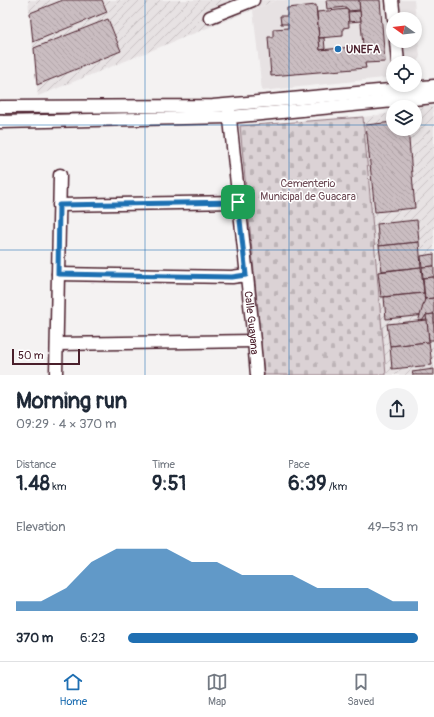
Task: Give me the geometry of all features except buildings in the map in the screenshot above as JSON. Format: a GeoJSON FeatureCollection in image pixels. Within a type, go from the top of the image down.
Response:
{"type":"FeatureCollection","features":[{"type":"Feature","properties":{"kind":"street"},"geometry":{"type":"LineString","coordinates":[[210,17],[253,0]]}},
{"type":"Feature","properties":{"kind":"street"},"geometry":{"type":"LineString","coordinates":[[392,0],[393,12]]}},
{"type":"Feature","properties":{"kind":"street"},"geometry":{"type":"LineString","coordinates":[[422,86],[434,86]]}},
{"type":"Feature","properties":{"kind":"street"},"geometry":{"type":"LineString","coordinates":[[0,107],[213,106],[386,88]]}},
{"type":"Feature","properties":{"kind":"street"},"geometry":{"type":"LineString","coordinates":[[0,122],[230,117],[434,97]]}},
{"type":"Feature","properties":{"kind":"street","name":"Calle Guayana"},"geometry":{"type":"LineString","coordinates":[[228,104],[254,341],[256,375]]}},
{"type":"Feature","properties":{"kind":"street"},"geometry":{"type":"LineString","coordinates":[[56,373],[60,175]]}},
{"type":"Feature","properties":{"kind":"street"},"geometry":{"type":"LineString","coordinates":[[59,205],[238,202]]}},
{"type":"Feature","properties":{"kind":"street"},"geometry":{"type":"LineString","coordinates":[[58,274],[232,277],[246,275]]}},
{"type":"Feature","properties":{"kind":"street"},"geometry":{"type":"LineString","coordinates":[[57,344],[254,341]]}},
{"type":"Feature","properties":{"kind":"shaded area"},"geometry":{"type":"Polygon","coordinates":[[[28,0],[277,0],[38,96],[28,0]]]}},
{"type":"Feature","properties":{"kind":"shaded area","name":"UNEFA"},"geometry":{"type":"Polygon","coordinates":[[[277,0],[414,0],[415,12],[386,12],[386,48],[419,48],[420,56],[386,56],[386,78],[262,91],[253,10],[277,0]]]}},
{"type":"Feature","properties":{"kind":"shaded area"},"geometry":{"type":"Polygon","coordinates":[[[432,104],[434,120],[434,375],[386,375],[363,117],[386,114],[386,136],[422,136],[422,105],[432,104]]]}},
{"type":"Feature","properties":{"kind":"green space","name":"Cementerio Municipal de Guacara"},"geometry":{"type":"Polygon","coordinates":[[[363,117],[386,375],[264,375],[240,126],[363,117]]]}},
{"type":"Feature","properties":{"kind":"place","name":"UNEFA"},"geometry":{"type":"Point","coordinates":[338,49]}},
{"type":"Feature","properties":{"kind":"route"},"geometry":{"type":"LineString","coordinates":[[238,202],[246,275],[232,277],[58,274],[59,205],[238,202]]}}]}
